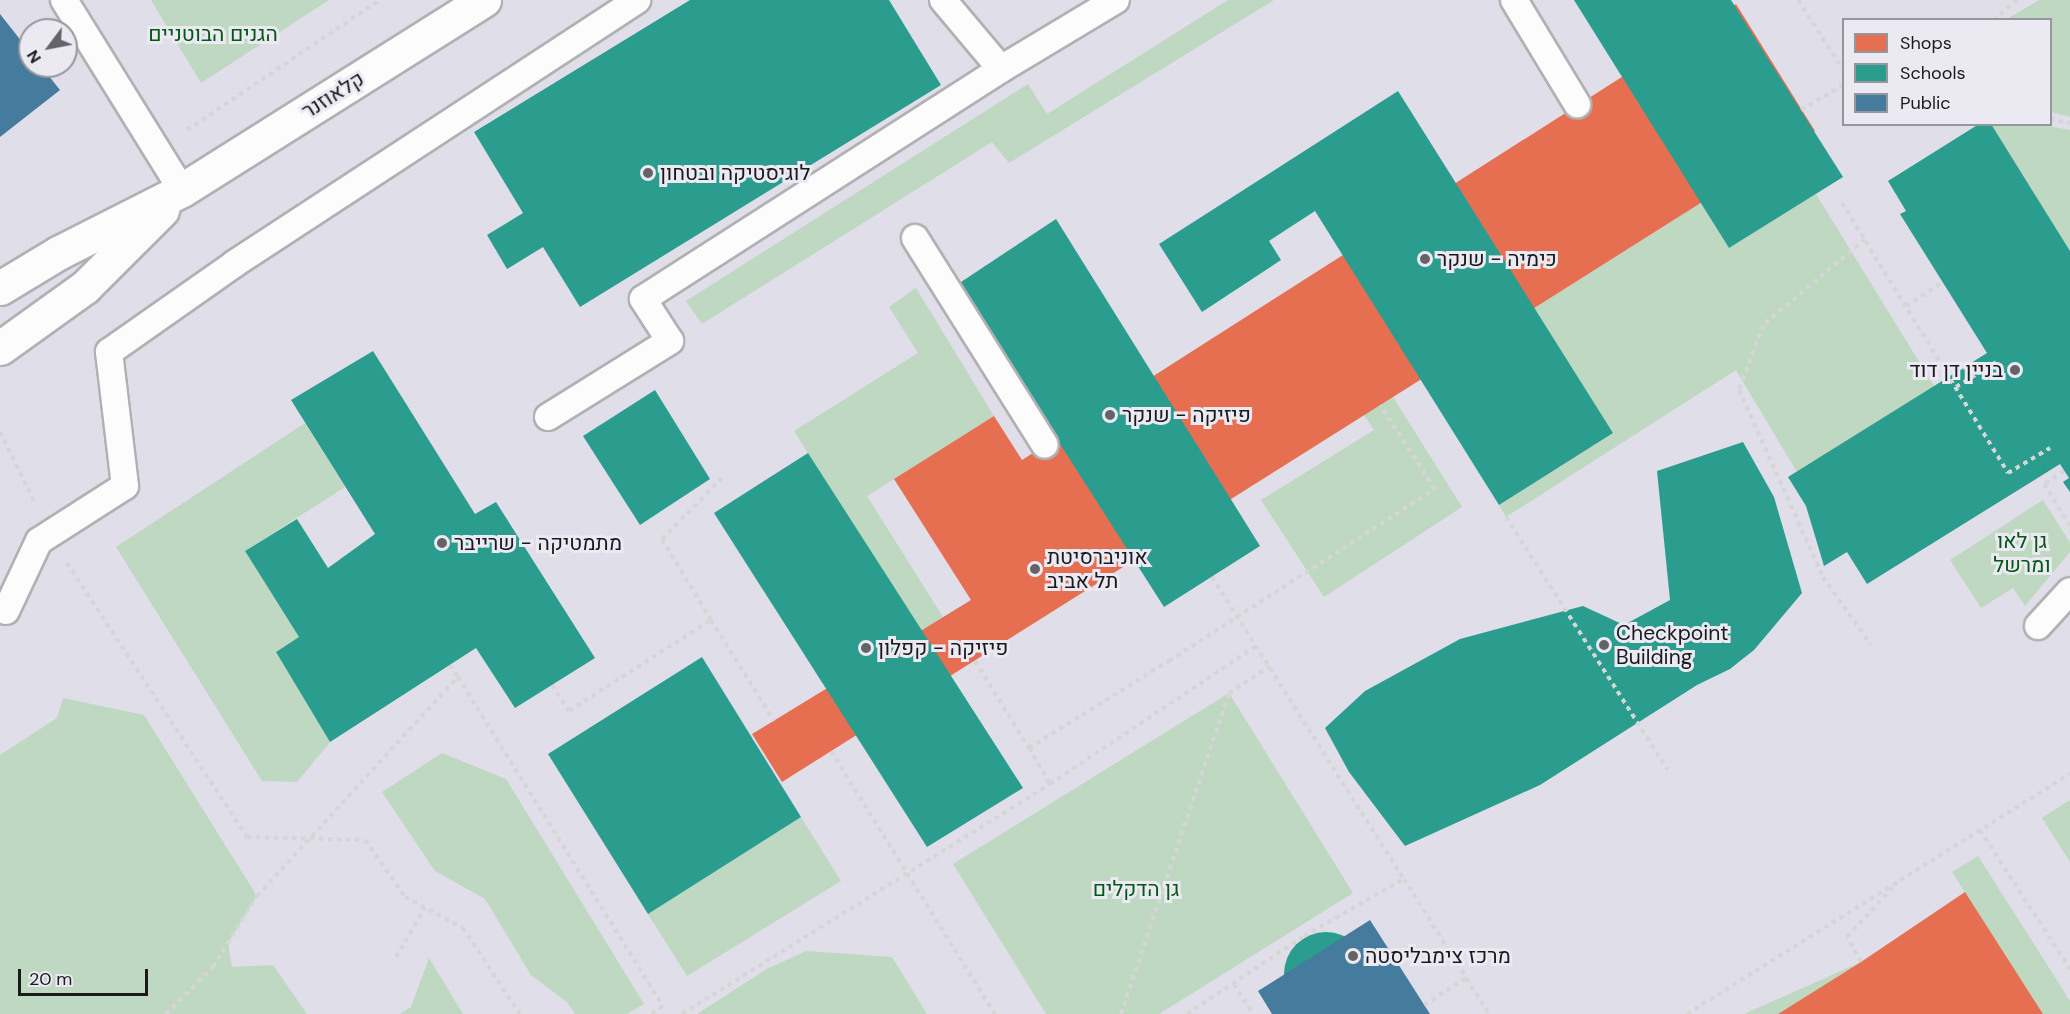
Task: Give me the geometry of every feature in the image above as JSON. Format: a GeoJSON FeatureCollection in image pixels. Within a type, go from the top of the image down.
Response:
{"type":"FeatureCollection","features":[{"type":"Feature","properties":{"kind":"street","name":"קלאוזנר"},"geometry":{"type":"LineString","coordinates":[[0,288],[58,253],[182,189],[484,0]]}},
{"type":"Feature","properties":{"kind":"street","name":"קלאוזנר"},"geometry":{"type":"LineString","coordinates":[[0,348],[85,287],[182,189]]}},
{"type":"Feature","properties":{"kind":"lane"},"geometry":{"type":"LineString","coordinates":[[64,0],[182,189]]}},
{"type":"Feature","properties":{"kind":"lane"},"geometry":{"type":"LineString","coordinates":[[0,600],[6,612],[39,541],[125,486],[109,351],[234,264],[637,0]]}},
{"type":"Feature","properties":{"kind":"lane"},"geometry":{"type":"LineString","coordinates":[[943,0],[1001,69]]}},
{"type":"Feature","properties":{"kind":"lane"},"geometry":{"type":"LineString","coordinates":[[548,417],[670,341],[643,299],[1001,69],[1116,0]]}},
{"type":"Feature","properties":{"kind":"lane"},"geometry":{"type":"LineString","coordinates":[[1514,0],[1578,104]]}},
{"type":"Feature","properties":{"kind":"lane"},"geometry":{"type":"LineString","coordinates":[[915,238],[1045,445]]}},
{"type":"Feature","properties":{"kind":"lane"},"geometry":{"type":"LineString","coordinates":[[2037,626],[2070,591]]}},
{"type":"Feature","properties":{"kind":"path"},"geometry":{"type":"LineString","coordinates":[[157,150],[380,0]]}},
{"type":"Feature","properties":{"kind":"path"},"geometry":{"type":"LineString","coordinates":[[1798,0],[1842,68]]}},
{"type":"Feature","properties":{"kind":"path"},"geometry":{"type":"LineString","coordinates":[[1995,18],[2017,0]]}},
{"type":"Feature","properties":{"kind":"path"},"geometry":{"type":"LineString","coordinates":[[1801,110],[1842,85]]}},
{"type":"Feature","properties":{"kind":"path"},"geometry":{"type":"LineString","coordinates":[[2052,119],[2070,123]]}},
{"type":"Feature","properties":{"kind":"path"},"geometry":{"type":"LineString","coordinates":[[1842,203],[2008,473],[2050,448]]}},
{"type":"Feature","properties":{"kind":"path"},"geometry":{"type":"LineString","coordinates":[[1865,239],[1763,325],[1739,390],[1823,577],[1871,645]]}},
{"type":"Feature","properties":{"kind":"path"},"geometry":{"type":"LineString","coordinates":[[1906,306],[1943,282]]}},
{"type":"Feature","properties":{"kind":"path"},"geometry":{"type":"LineString","coordinates":[[1956,387],[1996,362]]}},
{"type":"Feature","properties":{"kind":"path"},"geometry":{"type":"LineString","coordinates":[[1029,748],[1435,489],[1380,405]]}},
{"type":"Feature","properties":{"kind":"path"},"geometry":{"type":"LineString","coordinates":[[0,432],[49,534],[247,837],[365,840],[405,897],[463,927],[519,1014]]}},
{"type":"Feature","properties":{"kind":"path"},"geometry":{"type":"LineString","coordinates":[[2064,471],[2044,484],[2070,526]]}},
{"type":"Feature","properties":{"kind":"path"},"geometry":{"type":"LineString","coordinates":[[722,478],[662,539],[774,721]]}},
{"type":"Feature","properties":{"kind":"path"},"geometry":{"type":"LineString","coordinates":[[1506,517],[1668,770]]}},
{"type":"Feature","properties":{"kind":"path"},"geometry":{"type":"LineString","coordinates":[[1212,577],[1258,645],[1489,1014]]}},
{"type":"Feature","properties":{"kind":"path"},"geometry":{"type":"LineString","coordinates":[[552,685],[568,711],[711,620]]}},
{"type":"Feature","properties":{"kind":"path"},"geometry":{"type":"LineString","coordinates":[[682,1014],[1050,784],[1258,645]]}},
{"type":"Feature","properties":{"kind":"path"},"geometry":{"type":"LineString","coordinates":[[975,661],[1050,784]]}},
{"type":"Feature","properties":{"kind":"path"},"geometry":{"type":"LineString","coordinates":[[450,665],[663,1006],[650,1014]]}},
{"type":"Feature","properties":{"kind":"path"},"geometry":{"type":"LineString","coordinates":[[1121,1014],[1228,693],[1270,666]]}},
{"type":"Feature","properties":{"kind":"path"},"geometry":{"type":"LineString","coordinates":[[166,1014],[213,967],[257,896],[458,677]]}},
{"type":"Feature","properties":{"kind":"path"},"geometry":{"type":"LineString","coordinates":[[831,751],[909,872],[995,1014]]}},
{"type":"Feature","properties":{"kind":"path"},"geometry":{"type":"LineString","coordinates":[[1687,1014],[2070,774]]}},
{"type":"Feature","properties":{"kind":"path"},"geometry":{"type":"LineString","coordinates":[[1980,830],[2070,969]]}},
{"type":"Feature","properties":{"kind":"path"},"geometry":{"type":"LineString","coordinates":[[1861,962],[1847,937],[1902,878]]}},
{"type":"Feature","properties":{"kind":"path"},"geometry":{"type":"LineString","coordinates":[[1187,1014],[1304,936],[1404,879]]}},
{"type":"Feature","properties":{"kind":"path"},"geometry":{"type":"LineString","coordinates":[[396,957],[425,908]]}},
{"type":"Feature","properties":{"kind":"path"},"geometry":{"type":"LineString","coordinates":[[1424,1005],[1466,978]]}},
{"type":"Feature","properties":{"kind":"path"},"geometry":{"type":"LineString","coordinates":[[1234,984],[1253,1014]]}},
{"type":"Feature","properties":{"kind":"shaded area","name":"אוניברסיטת תל אביב"},"geometry":{"type":"Polygon","coordinates":[[[0,0],[2070,0],[2070,1014],[0,1014],[0,0]]]}},
{"type":"Feature","properties":{"kind":"green space","name":"הגנים הבוטניים"},"geometry":{"type":"Polygon","coordinates":[[[151,0],[329,0],[201,83],[151,0]]]}},
{"type":"Feature","properties":{"kind":"green space"},"geometry":{"type":"Polygon","coordinates":[[[1228,0],[1274,0],[1009,163],[992,142],[702,324],[686,301],[1028,84],[1047,114],[1228,0]]]}},
{"type":"Feature","properties":{"kind":"green space"},"geometry":{"type":"Polygon","coordinates":[[[2039,0],[2070,0],[2070,117],[2052,112],[2052,18],[2009,18],[2039,0]]]}},
{"type":"Feature","properties":{"kind":"green space"},"geometry":{"type":"Polygon","coordinates":[[[1992,126],[2048,126],[2070,130],[2070,251],[1992,126]]]}},
{"type":"Feature","properties":{"kind":"green space"},"geometry":{"type":"Polygon","coordinates":[[[1816,194],[1934,386],[1797,472],[1736,370],[1506,517],[1499,505],[1613,433],[1534,308],[1701,203],[1729,248],[1816,194]]]}},
{"type":"Feature","properties":{"kind":"green space"},"geometry":{"type":"Polygon","coordinates":[[[916,288],[994,416],[867,496],[943,617],[920,631],[794,431],[918,353],[889,307],[916,288]]]}},
{"type":"Feature","properties":{"kind":"green space"},"geometry":{"type":"Polygon","coordinates":[[[1393,397],[1462,507],[1324,597],[1261,500],[1374,430],[1364,415],[1393,397]]]}},
{"type":"Feature","properties":{"kind":"green space"},"geometry":{"type":"Polygon","coordinates":[[[305,423],[345,487],[245,551],[299,637],[276,652],[330,742],[297,782],[262,781],[116,547],[305,423]]]}},
{"type":"Feature","properties":{"kind":"green space","name":"גן לאו ומרשל"},"geometry":{"type":"Polygon","coordinates":[[[2043,500],[2070,543],[2070,552],[2025,606],[2013,588],[1981,608],[1950,560],[2043,500]]]}},
{"type":"Feature","properties":{"kind":"green space","name":"גן הדקלים"},"geometry":{"type":"Polygon","coordinates":[[[1229,693],[1353,893],[1159,1014],[1046,1014],[953,864],[1229,693]]]}},
{"type":"Feature","properties":{"kind":"green space"},"geometry":{"type":"Polygon","coordinates":[[[63,698],[144,715],[257,896],[228,943],[232,967],[273,965],[307,1014],[0,1014],[0,755],[57,718],[63,698]]]}},
{"type":"Feature","properties":{"kind":"green space"},"geometry":{"type":"Polygon","coordinates":[[[442,753],[506,779],[644,1004],[627,1014],[575,1014],[567,1002],[531,975],[485,899],[435,871],[382,792],[442,753]]]}},
{"type":"Feature","properties":{"kind":"green space"},"geometry":{"type":"Polygon","coordinates":[[[2070,800],[2070,862],[2042,818],[2070,800]]]}},
{"type":"Feature","properties":{"kind":"green space"},"geometry":{"type":"Polygon","coordinates":[[[801,817],[841,881],[687,976],[648,914],[801,817]]]}},
{"type":"Feature","properties":{"kind":"green space"},"geometry":{"type":"Polygon","coordinates":[[[1978,856],[2070,1001],[2070,1014],[2043,1014],[1952,872],[1978,856]]]}},
{"type":"Feature","properties":{"kind":"green space"},"geometry":{"type":"Polygon","coordinates":[[[806,951],[892,957],[927,1014],[697,1014],[765,970],[806,951]]]}},
{"type":"Feature","properties":{"kind":"green space"},"geometry":{"type":"Polygon","coordinates":[[[429,958],[463,1014],[400,1014],[411,1007],[429,958]]]}},
{"type":"Feature","properties":{"kind":"green space"},"geometry":{"type":"Polygon","coordinates":[[[1861,962],[1778,1014],[1744,1014],[1861,962]]]}},
{"type":"Feature","properties":{"kind":"building: Shops"},"geometry":{"type":"Polygon","coordinates":[[[1736,4],[1815,131],[782,782],[752,734],[971,600],[894,479],[994,416],[1022,460],[1736,4]]]}},
{"type":"Feature","properties":{"kind":"building: Shops"},"geometry":{"type":"Polygon","coordinates":[[[1965,892],[2043,1014],[1778,1014],[1861,962],[1965,892]]]}},
{"type":"Feature","properties":{"kind":"building: Schools","name":"לוגיסטיקה ובטחון"},"geometry":{"type":"Polygon","coordinates":[[[690,0],[889,0],[941,85],[580,307],[543,247],[507,269],[487,235],[523,213],[474,132],[690,0]]]}},
{"type":"Feature","properties":{"kind":"building: Schools"},"geometry":{"type":"Polygon","coordinates":[[[1574,0],[1731,0],[1843,177],[1729,248],[1574,0]]]}},
{"type":"Feature","properties":{"kind":"building: Schools","name":"כימיה - שנקר"},"geometry":{"type":"Polygon","coordinates":[[[1398,91],[1613,433],[1499,505],[1315,211],[1269,241],[1281,260],[1202,312],[1159,244],[1398,91]]]}},
{"type":"Feature","properties":{"kind":"building: Schools","name":"בניין דן דוד"},"geometry":{"type":"Polygon","coordinates":[[[1976,126],[1992,126],[2070,251],[2070,492],[2063,482],[2069,478],[2060,464],[1867,584],[1847,552],[1824,566],[1806,506],[1788,477],[1987,353],[1900,214],[1906,211],[1888,181],[1976,126]]]}},
{"type":"Feature","properties":{"kind":"building: Schools","name":"פיזיקה - שנקר"},"geometry":{"type":"Polygon","coordinates":[[[1056,219],[1260,546],[1164,607],[958,284],[1056,219]]]}},
{"type":"Feature","properties":{"kind":"building: Schools","name":"מתמטיקה - שרייבר"},"geometry":{"type":"Polygon","coordinates":[[[373,351],[475,514],[496,502],[595,658],[515,708],[476,648],[330,742],[276,652],[299,637],[245,551],[297,519],[328,568],[375,534],[291,400],[373,351]]]}},
{"type":"Feature","properties":{"kind":"building: Schools"},"geometry":{"type":"Polygon","coordinates":[[[655,390],[710,479],[640,525],[583,436],[655,390]]]}},
{"type":"Feature","properties":{"kind":"building: Schools","name":"Checkpoint Building"},"geometry":{"type":"Polygon","coordinates":[[[1743,442],[1774,497],[1802,593],[1754,650],[1730,669],[1697,685],[1540,785],[1405,846],[1349,772],[1325,728],[1365,691],[1460,639],[1583,606],[1624,625],[1670,600],[1657,471],[1743,442]]]}},
{"type":"Feature","properties":{"kind":"building: Schools","name":"פיזיקה - קפלון"},"geometry":{"type":"Polygon","coordinates":[[[808,453],[1023,788],[927,847],[714,513],[808,453]]]}},
{"type":"Feature","properties":{"kind":"building: Schools"},"geometry":{"type":"Polygon","coordinates":[[[702,657],[801,817],[648,914],[548,754],[702,657]]]}},
{"type":"Feature","properties":{"kind":"building: Schools"},"geometry":{"type":"Polygon","coordinates":[[[1318,933],[1334,933],[1349,939],[1361,951],[1367,966],[1367,982],[1361,997],[1349,1009],[1334,1015],[1318,1015],[1303,1009],[1291,997],[1285,982],[1285,966],[1291,951],[1303,939],[1318,933]]]}},
{"type":"Feature","properties":{"kind":"building: Public"},"geometry":{"type":"Polygon","coordinates":[[[0,14],[18,37],[18,78],[50,78],[60,90],[0,137],[0,14]]]}},
{"type":"Feature","properties":{"kind":"building: Public","name":"מרכז צימבליסטה"},"geometry":{"type":"Polygon","coordinates":[[[1370,920],[1430,1014],[1272,1014],[1258,991],[1370,920]]]}},
{"type":"Feature","properties":{"kind":"place","name":"לוגיסטיקה ובטחון"},"geometry":{"type":"Point","coordinates":[648,173]}},
{"type":"Feature","properties":{"kind":"place","name":"כימיה - שנקר"},"geometry":{"type":"Point","coordinates":[1425,259]}},
{"type":"Feature","properties":{"kind":"place","name":"בניין דן דוד"},"geometry":{"type":"Point","coordinates":[2015,370]}},
{"type":"Feature","properties":{"kind":"place","name":"פיזיקה - שנקר"},"geometry":{"type":"Point","coordinates":[1110,415]}},
{"type":"Feature","properties":{"kind":"place","name":"מתמטיקה - שרייבר"},"geometry":{"type":"Point","coordinates":[442,543]}},
{"type":"Feature","properties":{"kind":"place","name":"אוניברסיטת תל אביב"},"geometry":{"type":"Point","coordinates":[1035,569]}},
{"type":"Feature","properties":{"kind":"place","name":"Checkpoint Building"},"geometry":{"type":"Point","coordinates":[1604,645]}},
{"type":"Feature","properties":{"kind":"place","name":"פיזיקה - קפלון"},"geometry":{"type":"Point","coordinates":[866,648]}},
{"type":"Feature","properties":{"kind":"place","name":"מרכז צימבליסטה"},"geometry":{"type":"Point","coordinates":[1353,956]}}]}
